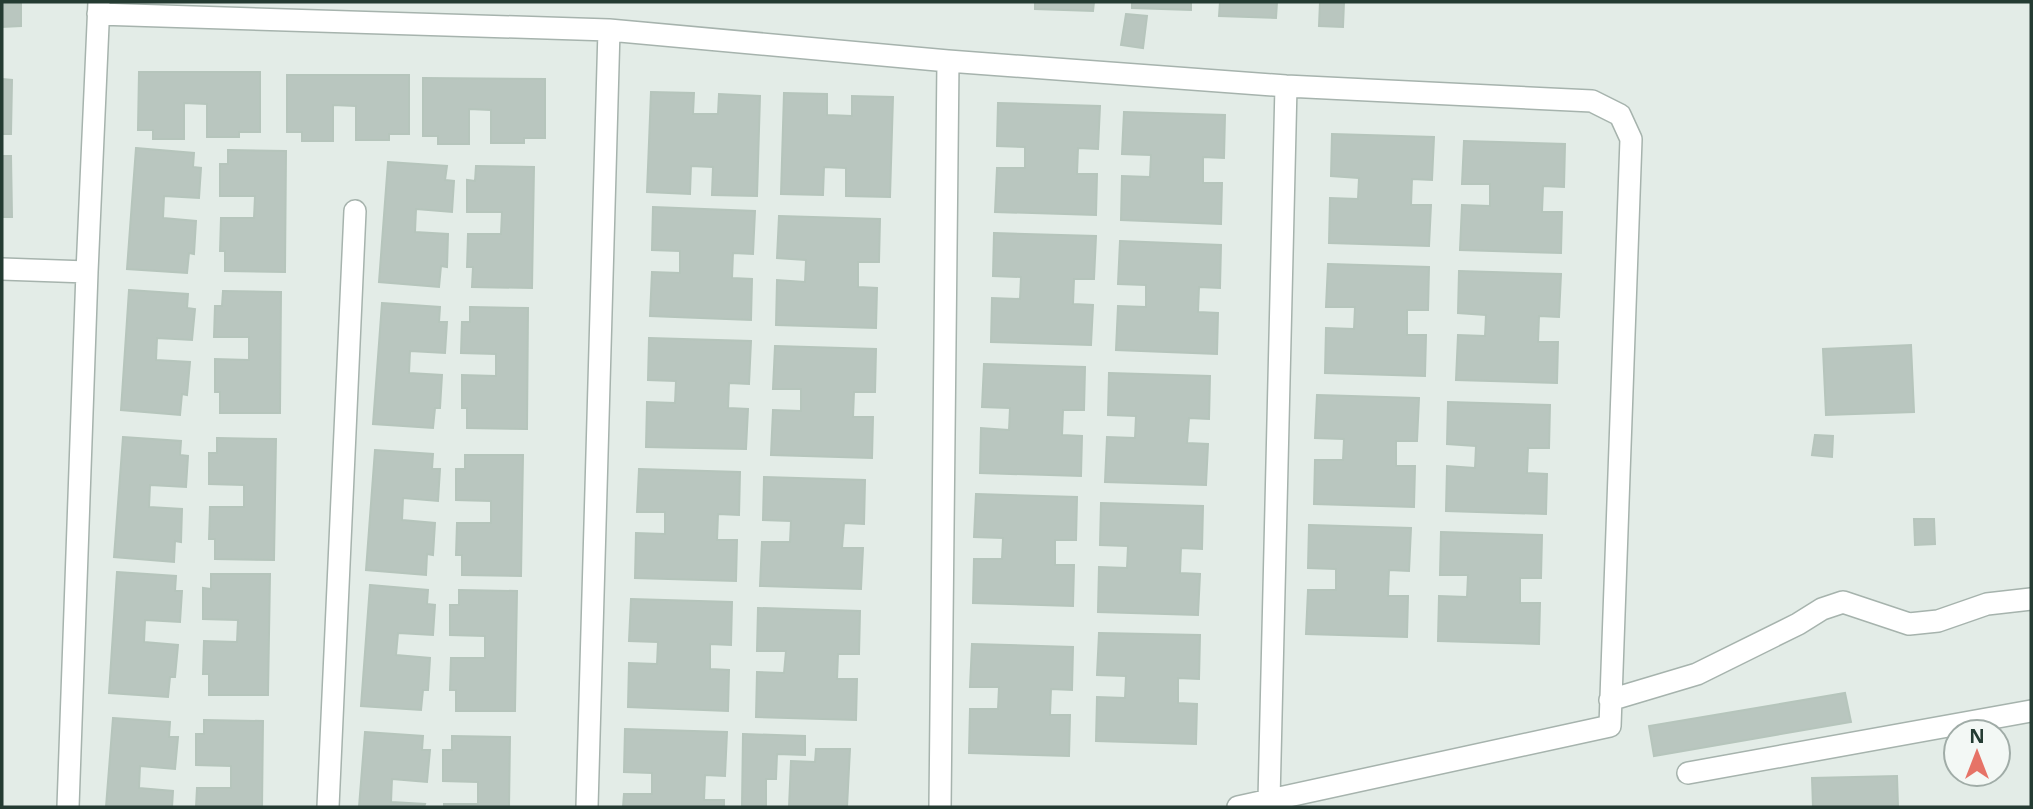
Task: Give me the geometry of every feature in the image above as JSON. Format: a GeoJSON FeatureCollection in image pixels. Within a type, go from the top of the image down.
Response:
{"type":"FeatureCollection","features":[{"type":"Feature","properties":{"kind":"street"},"geometry":{"type":"LineString","coordinates":[[68,807],[98,8],[609,30],[948,61],[1286,86],[1592,101],[1620,115],[1631,138],[1610,726],[1238,807]]}},
{"type":"Feature","properties":{"kind":"street"},"geometry":{"type":"LineString","coordinates":[[587,807],[609,30]]}},
{"type":"Feature","properties":{"kind":"street"},"geometry":{"type":"LineString","coordinates":[[940,807],[948,61]]}},
{"type":"Feature","properties":{"kind":"street"},"geometry":{"type":"LineString","coordinates":[[1269,800],[1286,86]]}},
{"type":"Feature","properties":{"kind":"street"},"geometry":{"type":"LineString","coordinates":[[328,807],[355,211]]}},
{"type":"Feature","properties":{"kind":"street"},"geometry":{"type":"LineString","coordinates":[[2,269],[87,272]]}},
{"type":"Feature","properties":{"kind":"street"},"geometry":{"type":"LineString","coordinates":[[1610,700],[1697,674],[1798,624],[1822,609],[1843,602],[1909,624],[1938,621],[1987,604],[2031,599]]}},
{"type":"Feature","properties":{"kind":"street"},"geometry":{"type":"LineString","coordinates":[[1688,774],[2031,710]]}},
{"type":"Feature","properties":{"kind":"building"},"geometry":{"type":"Polygon","coordinates":[[[2,2],[21,2],[21,26],[2,27],[2,2]]]}},
{"type":"Feature","properties":{"kind":"building"},"geometry":{"type":"Polygon","coordinates":[[[1035,2],[1094,2],[1093,11],[1035,9],[1035,2]]]}},
{"type":"Feature","properties":{"kind":"building"},"geometry":{"type":"Polygon","coordinates":[[[1132,2],[1191,2],[1191,10],[1132,8],[1132,2]]]}},
{"type":"Feature","properties":{"kind":"building"},"geometry":{"type":"Polygon","coordinates":[[[1220,2],[1277,2],[1276,18],[1219,16],[1220,2]]]}},
{"type":"Feature","properties":{"kind":"building"},"geometry":{"type":"Polygon","coordinates":[[[1320,2],[1344,2],[1343,27],[1319,26],[1320,2]]]}},
{"type":"Feature","properties":{"kind":"building"},"geometry":{"type":"Polygon","coordinates":[[[1126,14],[1147,16],[1143,48],[1121,45],[1126,14]]]}},
{"type":"Feature","properties":{"kind":"building"},"geometry":{"type":"Polygon","coordinates":[[[139,72],[260,72],[260,132],[239,132],[239,137],[207,137],[207,104],[184,103],[184,139],[153,139],[153,130],[138,130],[139,72]]]}},
{"type":"Feature","properties":{"kind":"building"},"geometry":{"type":"Polygon","coordinates":[[[287,75],[409,75],[409,134],[389,134],[389,140],[356,140],[356,106],[333,105],[333,141],[302,141],[302,132],[287,132],[287,75]]]}},
{"type":"Feature","properties":{"kind":"building"},"geometry":{"type":"Polygon","coordinates":[[[423,78],[545,79],[545,138],[524,138],[524,143],[491,143],[491,110],[469,109],[469,144],[438,144],[438,136],[423,136],[423,78]]]}},
{"type":"Feature","properties":{"kind":"building"},"geometry":{"type":"Polygon","coordinates":[[[2,79],[12,80],[11,134],[2,134],[2,79]]]}},
{"type":"Feature","properties":{"kind":"building"},"geometry":{"type":"Polygon","coordinates":[[[651,92],[694,93],[693,114],[718,114],[719,94],[760,96],[757,196],[712,195],[713,167],[691,166],[690,194],[647,192],[651,92]]]}},
{"type":"Feature","properties":{"kind":"building"},"geometry":{"type":"Polygon","coordinates":[[[784,93],[827,94],[827,115],[852,116],[852,96],[893,97],[890,197],[846,196],[846,168],[824,167],[823,195],[781,194],[784,93]]]}},
{"type":"Feature","properties":{"kind":"building"},"geometry":{"type":"Polygon","coordinates":[[[998,103],[1100,106],[1098,149],[1078,148],[1077,174],[1097,174],[1096,215],[995,212],[997,168],[1025,168],[1025,147],[997,146],[998,103]]]}},
{"type":"Feature","properties":{"kind":"building"},"geometry":{"type":"Polygon","coordinates":[[[1124,112],[1225,115],[1224,158],[1203,157],[1203,183],[1222,183],[1221,224],[1121,220],[1122,176],[1150,177],[1151,155],[1122,154],[1124,112]]]}},
{"type":"Feature","properties":{"kind":"building"},"geometry":{"type":"Polygon","coordinates":[[[1332,134],[1434,137],[1432,180],[1412,179],[1411,205],[1431,205],[1429,246],[1329,243],[1330,198],[1358,199],[1359,178],[1331,176],[1332,134]]]}},
{"type":"Feature","properties":{"kind":"building"},"geometry":{"type":"Polygon","coordinates":[[[1464,141],[1565,144],[1564,187],[1543,186],[1542,212],[1562,212],[1561,253],[1460,250],[1462,205],[1490,206],[1490,184],[1462,184],[1464,141]]]}},
{"type":"Feature","properties":{"kind":"building"},"geometry":{"type":"Polygon","coordinates":[[[136,148],[194,153],[193,167],[201,168],[199,198],[164,196],[163,218],[196,221],[194,254],[189,253],[187,273],[127,269],[136,148]]]}},
{"type":"Feature","properties":{"kind":"building"},"geometry":{"type":"Polygon","coordinates":[[[228,150],[286,151],[285,272],[225,271],[225,251],[220,251],[221,218],[254,218],[255,196],[220,196],[220,164],[228,164],[228,150]]]}},
{"type":"Feature","properties":{"kind":"building"},"geometry":{"type":"Polygon","coordinates":[[[2,156],[11,156],[12,217],[2,217],[2,156]]]}},
{"type":"Feature","properties":{"kind":"building"},"geometry":{"type":"Polygon","coordinates":[[[388,162],[447,166],[445,180],[454,181],[452,212],[416,209],[415,232],[448,234],[447,267],[441,266],[439,287],[379,282],[388,162]]]}},
{"type":"Feature","properties":{"kind":"building"},"geometry":{"type":"Polygon","coordinates":[[[476,166],[534,167],[532,288],[472,287],[473,267],[467,267],[468,234],[501,234],[502,212],[467,212],[467,180],[475,181],[476,166]]]}},
{"type":"Feature","properties":{"kind":"building"},"geometry":{"type":"Polygon","coordinates":[[[653,207],[755,211],[753,254],[733,253],[732,278],[752,279],[751,320],[650,316],[652,272],[680,273],[680,251],[652,250],[653,207]]]}},
{"type":"Feature","properties":{"kind":"building"},"geometry":{"type":"Polygon","coordinates":[[[779,216],[880,219],[879,262],[858,262],[858,287],[877,288],[876,328],[776,325],[777,280],[805,282],[806,260],[777,258],[779,216]]]}},
{"type":"Feature","properties":{"kind":"building"},"geometry":{"type":"Polygon","coordinates":[[[994,233],[1096,236],[1094,279],[1074,279],[1073,304],[1093,305],[1091,345],[991,342],[992,298],[1020,299],[1021,277],[993,276],[994,233]]]}},
{"type":"Feature","properties":{"kind":"building"},"geometry":{"type":"Polygon","coordinates":[[[1120,241],[1221,245],[1220,288],[1199,287],[1198,312],[1218,313],[1217,354],[1116,350],[1118,306],[1146,307],[1146,285],[1118,284],[1120,241]]]}},
{"type":"Feature","properties":{"kind":"building"},"geometry":{"type":"Polygon","coordinates":[[[1328,264],[1429,267],[1428,310],[1407,310],[1407,335],[1426,335],[1425,376],[1325,373],[1326,328],[1354,329],[1355,307],[1326,307],[1328,264]]]}},
{"type":"Feature","properties":{"kind":"building"},"geometry":{"type":"Polygon","coordinates":[[[1459,271],[1561,274],[1559,317],[1539,316],[1538,342],[1558,342],[1557,383],[1456,380],[1458,335],[1485,336],[1486,315],[1458,313],[1459,271]]]}},
{"type":"Feature","properties":{"kind":"building"},"geometry":{"type":"Polygon","coordinates":[[[129,290],[188,294],[187,308],[195,309],[192,340],[157,338],[156,360],[190,362],[187,395],[182,394],[180,415],[121,410],[129,290]]]}},
{"type":"Feature","properties":{"kind":"building"},"geometry":{"type":"Polygon","coordinates":[[[223,291],[281,292],[280,413],[220,413],[220,392],[215,392],[215,359],[249,360],[249,337],[214,337],[215,306],[222,306],[223,291]]]}},
{"type":"Feature","properties":{"kind":"building"},"geometry":{"type":"Polygon","coordinates":[[[382,303],[440,307],[439,322],[447,322],[445,353],[410,351],[409,373],[442,375],[440,408],[435,408],[433,428],[373,424],[382,303]]]}},
{"type":"Feature","properties":{"kind":"building"},"geometry":{"type":"Polygon","coordinates":[[[470,307],[528,308],[527,429],[467,428],[467,408],[462,408],[462,375],[496,376],[496,354],[461,353],[462,322],[470,322],[470,307]]]}},
{"type":"Feature","properties":{"kind":"building"},"geometry":{"type":"Polygon","coordinates":[[[649,338],[751,341],[749,384],[729,383],[728,408],[748,409],[746,449],[646,447],[647,402],[675,403],[676,381],[648,380],[649,338]]]}},
{"type":"Feature","properties":{"kind":"building"},"geometry":{"type":"Polygon","coordinates":[[[1911,345],[1914,412],[1826,415],[1823,349],[1911,345]]]}},
{"type":"Feature","properties":{"kind":"building"},"geometry":{"type":"Polygon","coordinates":[[[775,346],[876,349],[875,392],[854,392],[853,417],[873,417],[872,458],[771,455],[773,410],[801,411],[801,389],[773,389],[775,346]]]}},
{"type":"Feature","properties":{"kind":"building"},"geometry":{"type":"Polygon","coordinates":[[[984,364],[1085,367],[1084,410],[1063,410],[1062,435],[1082,436],[1081,476],[980,473],[981,428],[1009,430],[1010,408],[982,407],[984,364]]]}},
{"type":"Feature","properties":{"kind":"building"},"geometry":{"type":"Polygon","coordinates":[[[1109,373],[1210,376],[1209,419],[1189,418],[1187,443],[1208,444],[1206,485],[1105,482],[1107,437],[1135,438],[1136,416],[1108,415],[1109,373]]]}},
{"type":"Feature","properties":{"kind":"building"},"geometry":{"type":"Polygon","coordinates":[[[1317,395],[1419,398],[1417,441],[1396,441],[1396,466],[1415,466],[1414,507],[1314,504],[1315,460],[1343,460],[1344,439],[1315,438],[1317,395]]]}},
{"type":"Feature","properties":{"kind":"building"},"geometry":{"type":"Polygon","coordinates":[[[1448,402],[1550,405],[1549,448],[1528,448],[1527,473],[1547,474],[1546,514],[1446,511],[1447,466],[1475,468],[1476,446],[1447,444],[1448,402]]]}},
{"type":"Feature","properties":{"kind":"building"},"geometry":{"type":"Polygon","coordinates":[[[1815,435],[1833,436],[1832,457],[1812,455],[1815,435]]]}},
{"type":"Feature","properties":{"kind":"building"},"geometry":{"type":"Polygon","coordinates":[[[123,437],[181,441],[180,455],[188,456],[186,487],[150,485],[149,507],[182,509],[181,542],[175,541],[174,562],[114,557],[123,437]]]}},
{"type":"Feature","properties":{"kind":"building"},"geometry":{"type":"Polygon","coordinates":[[[217,438],[276,439],[274,560],[215,559],[215,539],[209,539],[210,507],[244,507],[244,485],[209,484],[209,453],[217,453],[217,438]]]}},
{"type":"Feature","properties":{"kind":"building"},"geometry":{"type":"Polygon","coordinates":[[[375,450],[433,454],[432,469],[440,469],[438,501],[403,498],[402,520],[435,523],[433,555],[427,554],[426,575],[366,570],[375,450]]]}},
{"type":"Feature","properties":{"kind":"building"},"geometry":{"type":"Polygon","coordinates":[[[465,455],[523,455],[521,576],[462,575],[462,555],[456,555],[457,523],[491,523],[491,501],[456,500],[456,469],[465,469],[465,455]]]}},
{"type":"Feature","properties":{"kind":"building"},"geometry":{"type":"Polygon","coordinates":[[[639,469],[740,472],[739,515],[718,514],[717,540],[737,540],[736,581],[635,578],[636,533],[665,534],[665,512],[637,512],[639,469]]]}},
{"type":"Feature","properties":{"kind":"building"},"geometry":{"type":"Polygon","coordinates":[[[764,477],[865,480],[864,524],[844,523],[842,548],[863,548],[861,589],[760,586],[762,542],[790,542],[791,521],[763,520],[764,477]]]}},
{"type":"Feature","properties":{"kind":"building"},"geometry":{"type":"Polygon","coordinates":[[[976,494],[1077,497],[1076,540],[1055,540],[1055,565],[1074,565],[1073,606],[973,603],[974,559],[1002,559],[1003,538],[974,537],[976,494]]]}},
{"type":"Feature","properties":{"kind":"building"},"geometry":{"type":"Polygon","coordinates":[[[1101,503],[1203,506],[1202,549],[1181,548],[1180,573],[1200,574],[1198,615],[1098,612],[1099,567],[1127,568],[1128,546],[1100,545],[1101,503]]]}},
{"type":"Feature","properties":{"kind":"building"},"geometry":{"type":"Polygon","coordinates":[[[1914,519],[1934,519],[1935,544],[1915,545],[1914,519]]]}},
{"type":"Feature","properties":{"kind":"building"},"geometry":{"type":"Polygon","coordinates":[[[1309,525],[1411,528],[1409,571],[1389,570],[1388,596],[1408,596],[1407,637],[1306,634],[1308,590],[1336,590],[1336,569],[1308,568],[1309,525]]]}},
{"type":"Feature","properties":{"kind":"building"},"geometry":{"type":"Polygon","coordinates":[[[1441,532],[1542,535],[1541,578],[1520,578],[1520,603],[1540,603],[1539,644],[1438,641],[1439,596],[1467,597],[1468,575],[1440,575],[1441,532]]]}},
{"type":"Feature","properties":{"kind":"building"},"geometry":{"type":"Polygon","coordinates":[[[117,572],[176,576],[175,591],[182,591],[180,622],[145,620],[144,642],[178,645],[175,677],[170,677],[168,697],[109,693],[117,572]]]}},
{"type":"Feature","properties":{"kind":"building"},"geometry":{"type":"Polygon","coordinates":[[[211,574],[270,574],[268,695],[209,695],[209,674],[203,674],[204,641],[237,642],[238,620],[203,619],[203,588],[211,589],[211,574]]]}},
{"type":"Feature","properties":{"kind":"building"},"geometry":{"type":"Polygon","coordinates":[[[370,585],[428,590],[427,604],[435,605],[433,635],[398,633],[396,655],[430,658],[428,690],[423,690],[421,710],[361,706],[370,585]]]}},
{"type":"Feature","properties":{"kind":"building"},"geometry":{"type":"Polygon","coordinates":[[[459,590],[517,591],[515,711],[456,711],[456,690],[450,690],[451,658],[485,658],[485,636],[450,635],[450,605],[459,605],[459,590]]]}},
{"type":"Feature","properties":{"kind":"building"},"geometry":{"type":"Polygon","coordinates":[[[631,599],[732,602],[731,645],[710,644],[710,669],[729,670],[728,711],[628,707],[629,663],[657,664],[658,642],[629,641],[631,599]]]}},
{"type":"Feature","properties":{"kind":"building"},"geometry":{"type":"Polygon","coordinates":[[[758,608],[860,611],[859,654],[838,654],[837,679],[857,679],[856,720],[756,717],[757,672],[784,673],[786,651],[757,651],[758,608]]]}},
{"type":"Feature","properties":{"kind":"building"},"geometry":{"type":"Polygon","coordinates":[[[1099,633],[1200,635],[1199,679],[1178,678],[1178,703],[1197,704],[1196,744],[1096,741],[1097,697],[1125,698],[1126,676],[1097,675],[1099,633]]]}},
{"type":"Feature","properties":{"kind":"building"},"geometry":{"type":"Polygon","coordinates":[[[972,644],[1073,647],[1072,690],[1051,689],[1050,715],[1070,715],[1069,756],[969,753],[970,709],[998,709],[999,687],[970,687],[972,644]]]}},
{"type":"Feature","properties":{"kind":"building"},"geometry":{"type":"Polygon","coordinates":[[[1845,693],[1851,722],[1654,756],[1649,726],[1845,693]]]}},
{"type":"Feature","properties":{"kind":"building"},"geometry":{"type":"Polygon","coordinates":[[[113,718],[170,722],[169,737],[178,737],[175,769],[140,766],[139,788],[173,791],[172,807],[106,807],[113,718]]]}},
{"type":"Feature","properties":{"kind":"building"},"geometry":{"type":"Polygon","coordinates":[[[204,720],[263,721],[262,807],[196,807],[197,788],[231,788],[231,766],[196,765],[196,734],[204,734],[204,720]]]}},
{"type":"Feature","properties":{"kind":"building"},"geometry":{"type":"Polygon","coordinates":[[[625,729],[727,732],[725,776],[705,775],[704,800],[724,800],[724,807],[623,807],[624,794],[652,794],[652,773],[624,772],[625,729]]]}},
{"type":"Feature","properties":{"kind":"building"},"geometry":{"type":"Polygon","coordinates":[[[365,732],[423,736],[422,750],[430,750],[427,782],[392,779],[391,802],[425,804],[424,807],[359,807],[365,732]]]}},
{"type":"Feature","properties":{"kind":"building"},"geometry":{"type":"Polygon","coordinates":[[[743,734],[805,736],[805,755],[777,754],[776,779],[766,779],[766,807],[742,807],[743,734]]]}},
{"type":"Feature","properties":{"kind":"building"},"geometry":{"type":"Polygon","coordinates":[[[452,736],[510,737],[509,807],[444,807],[444,804],[478,804],[478,782],[443,781],[443,750],[452,750],[452,736]]]}},
{"type":"Feature","properties":{"kind":"building"},"geometry":{"type":"Polygon","coordinates":[[[816,749],[850,749],[847,807],[789,807],[791,761],[815,762],[816,749]]]}},
{"type":"Feature","properties":{"kind":"building"},"geometry":{"type":"Polygon","coordinates":[[[1897,776],[1898,807],[1813,807],[1812,778],[1897,776]]]}}]}
